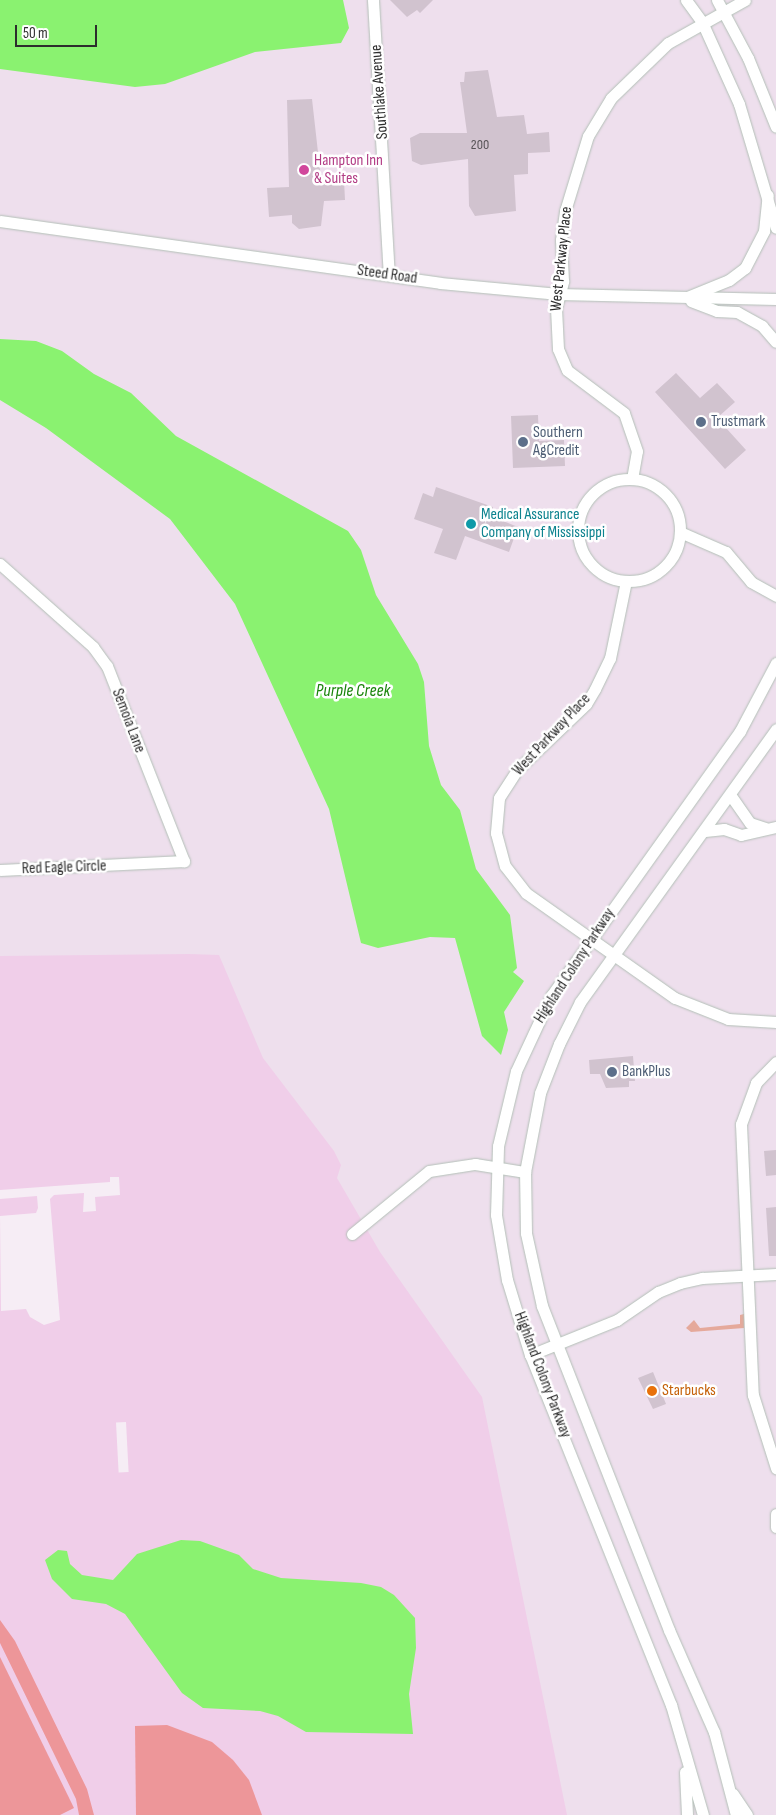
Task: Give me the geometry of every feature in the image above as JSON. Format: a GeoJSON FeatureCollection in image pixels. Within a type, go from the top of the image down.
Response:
{"type":"FeatureCollection","features":[{"type":"Feature","properties":{"kind":"street","name":"Southlake Avenue"},"geometry":{"type":"LineString","coordinates":[[373,0],[389,275]]}},
{"type":"Feature","properties":{"kind":"street"},"geometry":{"type":"LineString","coordinates":[[686,0],[702,22],[739,104],[768,194],[776,228]]}},
{"type":"Feature","properties":{"kind":"street"},"geometry":{"type":"LineString","coordinates":[[717,0],[724,11],[776,127]]}},
{"type":"Feature","properties":{"kind":"street","name":"West Parkway Place"},"geometry":{"type":"LineString","coordinates":[[632,479],[637,451],[624,413],[567,370],[558,349],[558,294],[563,280],[561,240],[565,210],[588,136],[611,98],[668,43],[702,22],[745,0]]}},
{"type":"Feature","properties":{"kind":"street"},"geometry":{"type":"LineString","coordinates":[[684,298],[729,280],[745,268],[764,231],[768,194]]}},
{"type":"Feature","properties":{"kind":"street","name":"Steed Road"},"geometry":{"type":"LineString","coordinates":[[0,221],[389,275],[558,294],[776,299]]}},
{"type":"Feature","properties":{"kind":"street"},"geometry":{"type":"LineString","coordinates":[[684,298],[717,311],[737,312],[762,326],[776,342]]}},
{"type":"Feature","properties":{"kind":"street"},"geometry":{"type":"LineString","coordinates":[[632,479],[655,486],[671,500],[680,532],[676,553],[662,570],[652,576],[626,581],[604,575],[587,561],[582,550],[579,518],[595,492],[614,481],[632,479]]}},
{"type":"Feature","properties":{"kind":"street"},"geometry":{"type":"LineString","coordinates":[[680,532],[726,552],[751,582],[776,596]]}},
{"type":"Feature","properties":{"kind":"street","name":"Semoia Lane"},"geometry":{"type":"LineString","coordinates":[[0,564],[94,647],[106,666],[184,861],[128,866]]}},
{"type":"Feature","properties":{"kind":"street","name":"West Parkway Place"},"geometry":{"type":"LineString","coordinates":[[626,581],[610,658],[595,689],[586,704],[516,770],[499,798],[496,833],[505,866],[526,893],[691,1007],[728,1018],[776,1025]]}},
{"type":"Feature","properties":{"kind":"street","name":"Highland Colony Parkway"},"geometry":{"type":"LineString","coordinates":[[703,1815],[671,1705],[530,1355],[507,1280],[496,1215],[497,1168],[506,1109],[527,1044],[551,996],[740,731],[776,663]]}},
{"type":"Feature","properties":{"kind":"street","name":"Highland Colony Parkway"},"geometry":{"type":"LineString","coordinates":[[736,1815],[714,1732],[669,1630],[542,1306],[530,1261],[525,1172],[540,1094],[558,1044],[580,1002],[731,796],[776,729]]}},
{"type":"Feature","properties":{"kind":"street"},"geometry":{"type":"LineString","coordinates":[[731,796],[750,823],[770,827]]}},
{"type":"Feature","properties":{"kind":"street"},"geometry":{"type":"LineString","coordinates":[[705,831],[724,829],[742,835],[770,827]]}},
{"type":"Feature","properties":{"kind":"street","name":"Red Eagle Circle"},"geometry":{"type":"LineString","coordinates":[[0,870],[128,866]]}},
{"type":"Feature","properties":{"kind":"street"},"geometry":{"type":"LineString","coordinates":[[776,1062],[756,1083],[743,1113],[753,1395],[776,1468]]}},
{"type":"Feature","properties":{"kind":"street"},"geometry":{"type":"LineString","coordinates":[[352,1234],[429,1171],[475,1164],[525,1172]]}},
{"type":"Feature","properties":{"kind":"street"},"geometry":{"type":"LineString","coordinates":[[530,1355],[617,1320],[680,1283],[776,1274]]}},
{"type":"Feature","properties":{"kind":"street"},"geometry":{"type":"LineString","coordinates":[[776,1514],[776,1527]]}},
{"type":"Feature","properties":{"kind":"street"},"geometry":{"type":"LineString","coordinates":[[683,1748],[688,1815]]}},
{"type":"Feature","properties":{"kind":"street"},"geometry":{"type":"LineString","coordinates":[[730,1789],[747,1815]]}},
{"type":"Feature","properties":{"kind":"shaded area"},"geometry":{"type":"Polygon","coordinates":[[[219,955],[263,1058],[334,1151],[341,1165],[337,1178],[380,1252],[482,1397],[567,1815],[0,1815],[0,956],[219,955]]]}},
{"type":"Feature","properties":{"kind":"shaded area"},"geometry":{"type":"Polygon","coordinates":[[[110,1177],[119,1177],[120,1195],[95,1197],[96,1211],[83,1212],[84,1193],[54,1195],[50,1199],[60,1320],[44,1325],[30,1317],[26,1309],[1,1311],[0,1216],[36,1213],[38,1208],[37,1196],[0,1199],[0,1190],[110,1182],[110,1177]]]}},
{"type":"Feature","properties":{"kind":"shaded area"},"geometry":{"type":"Polygon","coordinates":[[[744,1314],[744,1328],[691,1332],[686,1328],[694,1320],[700,1328],[740,1324],[740,1315],[744,1314]]]}},
{"type":"Feature","properties":{"kind":"shaded area"},"geometry":{"type":"Polygon","coordinates":[[[126,1422],[129,1472],[119,1472],[116,1423],[126,1422]]]}},
{"type":"Feature","properties":{"kind":"shaded area"},"geometry":{"type":"Polygon","coordinates":[[[0,1620],[15,1641],[87,1789],[94,1815],[79,1815],[76,1799],[0,1643],[0,1620]]]}},
{"type":"Feature","properties":{"kind":"shaded area"},"geometry":{"type":"Polygon","coordinates":[[[0,1657],[74,1808],[60,1815],[0,1815],[0,1657]]]}},
{"type":"Feature","properties":{"kind":"shaded area"},"geometry":{"type":"Polygon","coordinates":[[[167,1725],[212,1742],[233,1760],[249,1780],[262,1815],[136,1815],[135,1726],[167,1725]]]}},
{"type":"Feature","properties":{"kind":"water"},"geometry":{"type":"Polygon","coordinates":[[[0,0],[343,0],[349,28],[341,43],[255,52],[165,84],[135,87],[0,69],[0,0]]]}},
{"type":"Feature","properties":{"kind":"water","name":"Purple Creek"},"geometry":{"type":"Polygon","coordinates":[[[0,339],[36,341],[62,351],[94,374],[131,393],[176,436],[348,531],[361,550],[376,595],[418,664],[424,682],[429,746],[441,785],[460,810],[476,869],[510,915],[517,968],[513,972],[524,981],[504,1012],[508,1030],[501,1055],[482,1036],[455,938],[430,937],[378,948],[361,943],[329,809],[235,604],[170,519],[46,428],[0,400],[0,339]]]}},
{"type":"Feature","properties":{"kind":"water"},"geometry":{"type":"Polygon","coordinates":[[[181,1540],[200,1541],[239,1555],[253,1569],[281,1578],[361,1583],[381,1587],[394,1595],[415,1618],[416,1648],[409,1694],[413,1734],[306,1732],[278,1716],[260,1711],[203,1708],[182,1693],[125,1614],[106,1604],[72,1599],[52,1579],[45,1560],[58,1550],[67,1551],[70,1564],[82,1575],[113,1580],[137,1554],[181,1540]]]}},
{"type":"Feature","properties":{"kind":"building"},"geometry":{"type":"Polygon","coordinates":[[[390,0],[433,0],[420,13],[417,10],[407,17],[390,0]]]}},
{"type":"Feature","properties":{"kind":"building"},"geometry":{"type":"Polygon","coordinates":[[[488,70],[497,117],[524,115],[527,134],[549,132],[550,152],[528,153],[528,174],[514,175],[516,211],[475,216],[469,206],[468,159],[421,165],[412,161],[410,138],[420,133],[467,133],[460,82],[464,82],[465,72],[488,70]]]}},
{"type":"Feature","properties":{"kind":"building","name":"Hampton Inn & Suites"},"geometry":{"type":"Polygon","coordinates":[[[312,99],[321,179],[322,182],[344,180],[345,200],[324,201],[321,226],[299,229],[292,223],[292,215],[269,217],[267,188],[289,187],[287,100],[312,99]]]}},
{"type":"Feature","properties":{"kind":"building","name":"Trustmark"},"geometry":{"type":"Polygon","coordinates":[[[676,373],[700,398],[717,383],[735,402],[717,418],[746,450],[725,469],[655,392],[676,373]]]}},
{"type":"Feature","properties":{"kind":"building","name":"Southern AgCredit"},"geometry":{"type":"Polygon","coordinates":[[[538,415],[539,441],[564,440],[565,466],[513,468],[511,416],[538,415]]]}},
{"type":"Feature","properties":{"kind":"building","name":"Medical Assurance Company of Mississippi"},"geometry":{"type":"Polygon","coordinates":[[[436,487],[493,507],[490,516],[518,527],[509,552],[465,536],[456,560],[434,553],[443,529],[414,519],[423,493],[433,497],[436,487]]]}},
{"type":"Feature","properties":{"kind":"building","name":"BankPlus"},"geometry":{"type":"Polygon","coordinates":[[[633,1056],[635,1081],[629,1081],[629,1087],[606,1088],[600,1074],[590,1074],[589,1060],[633,1056]]]}},
{"type":"Feature","properties":{"kind":"building"},"geometry":{"type":"Polygon","coordinates":[[[776,1150],[776,1175],[766,1176],[764,1151],[776,1150]]]}},
{"type":"Feature","properties":{"kind":"building"},"geometry":{"type":"Polygon","coordinates":[[[776,1207],[776,1256],[769,1256],[766,1208],[776,1207]]]}},
{"type":"Feature","properties":{"kind":"building","name":"Starbucks"},"geometry":{"type":"Polygon","coordinates":[[[653,1372],[666,1404],[653,1409],[638,1378],[653,1372]]]}},
{"type":"Feature","properties":{"kind":"place","name":"Hampton Inn & Suites"},"geometry":{"type":"Point","coordinates":[304,170]}},
{"type":"Feature","properties":{"kind":"place","name":"Trustmark"},"geometry":{"type":"Point","coordinates":[701,422]}},
{"type":"Feature","properties":{"kind":"place","name":"Southern AgCredit"},"geometry":{"type":"Point","coordinates":[523,442]}},
{"type":"Feature","properties":{"kind":"place","name":"Medical Assurance Company of Mississippi"},"geometry":{"type":"Point","coordinates":[471,524]}},
{"type":"Feature","properties":{"kind":"place","name":"BankPlus"},"geometry":{"type":"Point","coordinates":[612,1072]}},
{"type":"Feature","properties":{"kind":"place","name":"Starbucks"},"geometry":{"type":"Point","coordinates":[652,1391]}}]}
